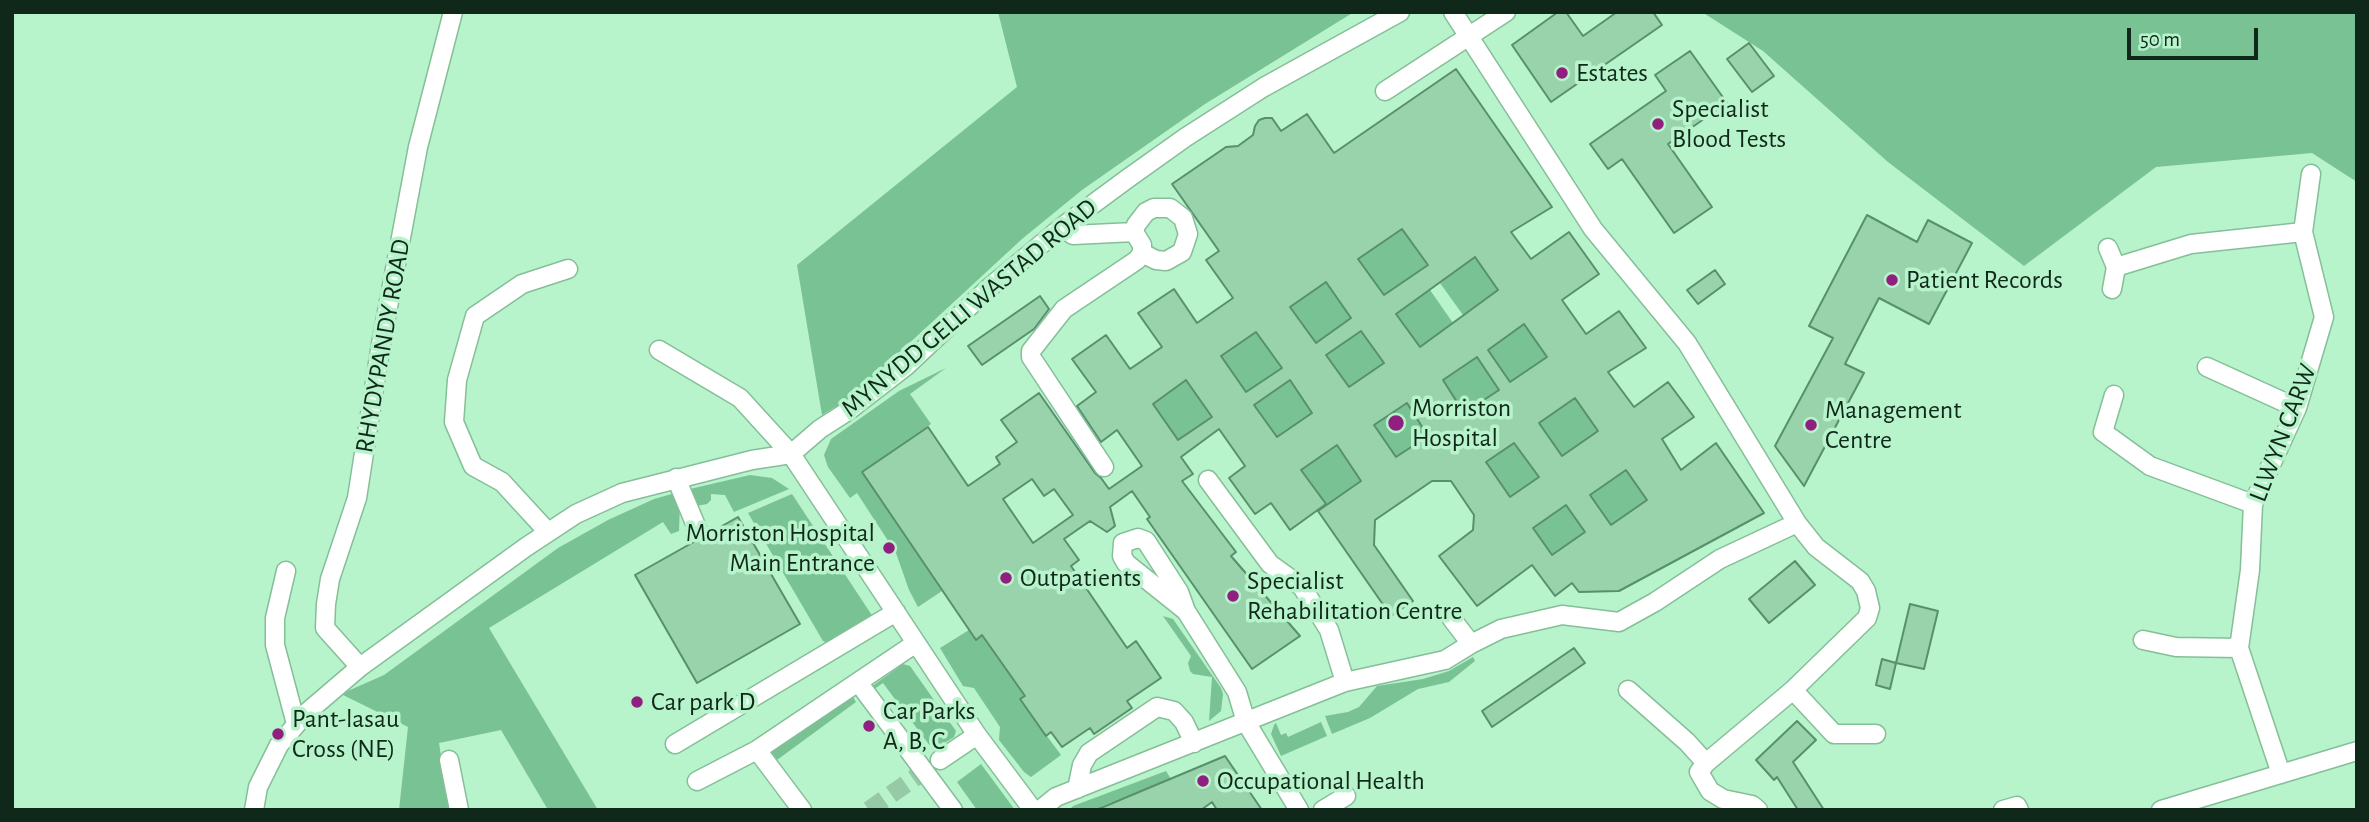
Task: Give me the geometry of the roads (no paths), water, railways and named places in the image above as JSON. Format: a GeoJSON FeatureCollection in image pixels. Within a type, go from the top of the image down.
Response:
{"type":"FeatureCollection","features":[{"type":"Feature","properties":{"kind":"street","name":"RHYDYPANDY ROAD"},"geometry":{"type":"LineString","coordinates":[[360,667],[325,628],[326,604],[330,579],[357,498],[418,147],[453,12]]}},
{"type":"Feature","properties":{"kind":"street","name":"MYNYDD GELLI WASTAD ROAD"},"geometry":{"type":"LineString","coordinates":[[791,454],[820,429],[905,367],[990,287],[1062,227],[1186,137],[1264,87],[1400,12]]}},
{"type":"Feature","properties":{"kind":"street"},"geometry":{"type":"LineString","coordinates":[[1453,12],[1593,229],[1687,343],[1797,523],[1816,547],[1860,581],[1866,591],[1870,608],[1867,618],[1793,690],[1706,763],[1699,772],[1710,791],[1723,799],[1752,805],[1758,810]]}},
{"type":"Feature","properties":{"kind":"street"},"geometry":{"type":"LineString","coordinates":[[1385,91],[1506,12]]}},
{"type":"Feature","properties":{"kind":"street","name":"LLWYN CARW"},"geometry":{"type":"LineString","coordinates":[[2281,774],[2239,648],[2250,570],[2253,504],[2297,408],[2324,317],[2303,232],[2311,174]]}},
{"type":"Feature","properties":{"kind":"street"},"geometry":{"type":"LineString","coordinates":[[1134,232],[1140,217],[1154,208],[1170,208],[1183,218],[1187,226],[1186,243],[1174,258],[1156,260],[1142,253]]}},
{"type":"Feature","properties":{"kind":"street"},"geometry":{"type":"LineString","coordinates":[[1062,227],[1073,235],[1134,232]]}},
{"type":"Feature","properties":{"kind":"street"},"geometry":{"type":"LineString","coordinates":[[1104,467],[1031,357],[1031,351],[1064,309],[1137,260],[1142,253],[1142,245],[1134,232]]}},
{"type":"Feature","properties":{"kind":"street"},"geometry":{"type":"LineString","coordinates":[[2116,267],[2191,244],[2303,232]]}},
{"type":"Feature","properties":{"kind":"street"},"geometry":{"type":"LineString","coordinates":[[2108,248],[2116,267],[2112,289]]}},
{"type":"Feature","properties":{"kind":"street"},"geometry":{"type":"LineString","coordinates":[[548,532],[502,482],[473,466],[454,422],[457,380],[475,316],[522,284],[568,269]]}},
{"type":"Feature","properties":{"kind":"street"},"geometry":{"type":"LineString","coordinates":[[659,350],[740,398],[791,454],[977,735],[1033,810]]}},
{"type":"Feature","properties":{"kind":"street"},"geometry":{"type":"LineString","coordinates":[[2207,367],[2297,408]]}},
{"type":"Feature","properties":{"kind":"street"},"geometry":{"type":"LineString","coordinates":[[2114,395],[2103,432],[2150,466],[2253,504]]}},
{"type":"Feature","properties":{"kind":"street"},"geometry":{"type":"LineString","coordinates":[[254,810],[258,787],[279,745],[305,714],[360,667],[548,532],[576,514],[622,493],[752,460],[791,454]]}},
{"type":"Feature","properties":{"kind":"street"},"geometry":{"type":"LineString","coordinates":[[676,478],[697,528]]}},
{"type":"Feature","properties":{"kind":"street"},"geometry":{"type":"LineString","coordinates":[[1208,480],[1270,564],[1302,587],[1329,630],[1345,682]]}},
{"type":"Feature","properties":{"kind":"street"},"geometry":{"type":"LineString","coordinates":[[1040,810],[1056,797],[1345,682],[1446,660],[1501,629],[1562,615],[1619,622],[1720,559],[1797,523]]}},
{"type":"Feature","properties":{"kind":"street"},"geometry":{"type":"LineString","coordinates":[[286,571],[275,618],[275,645],[296,724]]}},
{"type":"Feature","properties":{"kind":"street"},"geometry":{"type":"LineString","coordinates":[[1186,611],[1237,692],[1246,722],[1298,810]]}},
{"type":"Feature","properties":{"kind":"street"},"geometry":{"type":"LineString","coordinates":[[675,744],[896,612]]}},
{"type":"Feature","properties":{"kind":"street"},"geometry":{"type":"LineString","coordinates":[[1452,619],[1471,644]]}},
{"type":"Feature","properties":{"kind":"street"},"geometry":{"type":"LineString","coordinates":[[2143,640],[2176,647],[2239,648]]}},
{"type":"Feature","properties":{"kind":"street"},"geometry":{"type":"LineString","coordinates":[[697,781],[757,750],[916,643]]}},
{"type":"Feature","properties":{"kind":"street"},"geometry":{"type":"LineString","coordinates":[[858,682],[953,810]]}},
{"type":"Feature","properties":{"kind":"street"},"geometry":{"type":"LineString","coordinates":[[1628,690],[1687,742],[1706,763]]}},
{"type":"Feature","properties":{"kind":"street"},"geometry":{"type":"LineString","coordinates":[[1793,690],[1835,734],[1875,734]]}},
{"type":"Feature","properties":{"kind":"street"},"geometry":{"type":"LineString","coordinates":[[1077,789],[1082,765],[1088,753],[1157,707],[1174,710],[1184,722],[1194,743]]}},
{"type":"Feature","properties":{"kind":"street"},"geometry":{"type":"LineString","coordinates":[[940,760],[977,735]]}},
{"type":"Feature","properties":{"kind":"street"},"geometry":{"type":"LineString","coordinates":[[757,750],[802,810]]}},
{"type":"Feature","properties":{"kind":"street"},"geometry":{"type":"LineString","coordinates":[[2164,809],[2357,751]]}},
{"type":"Feature","properties":{"kind":"street"},"geometry":{"type":"LineString","coordinates":[[449,761],[458,810]]}},
{"type":"Feature","properties":{"kind":"street"},"geometry":{"type":"LineString","coordinates":[[1323,810],[1346,796]]}},
{"type":"Feature","properties":{"kind":"street"},"geometry":{"type":"LineString","coordinates":[[2003,810],[2017,806],[2019,810]]}},
{"type":"Feature","properties":{"kind":"tunnel"},"geometry":{"type":"LineString","coordinates":[[869,810],[940,760]]}},
{"type":"Feature","properties":{"kind":"place","name":"Estates"},"geometry":{"type":"Point","coordinates":[1562,73]}},
{"type":"Feature","properties":{"kind":"place","name":"Specialist Blood Tests"},"geometry":{"type":"Point","coordinates":[1658,124]}},
{"type":"Feature","properties":{"kind":"place","name":"Patient Records"},"geometry":{"type":"Point","coordinates":[1892,280]}},
{"type":"Feature","properties":{"kind":"place","name":"Morriston Hospital"},"geometry":{"type":"Point","coordinates":[1396,423]}},
{"type":"Feature","properties":{"kind":"place","name":"Management Centre"},"geometry":{"type":"Point","coordinates":[1811,425]}},
{"type":"Feature","properties":{"kind":"place","name":"Morriston Hospital Main Entrance"},"geometry":{"type":"Point","coordinates":[889,548]}},
{"type":"Feature","properties":{"kind":"place","name":"Outpatients"},"geometry":{"type":"Point","coordinates":[1006,578]}},
{"type":"Feature","properties":{"kind":"place","name":"Specialist Rehabilitation Centre"},"geometry":{"type":"Point","coordinates":[1233,596]}},
{"type":"Feature","properties":{"kind":"place","name":"Car park D"},"geometry":{"type":"Point","coordinates":[637,702]}},
{"type":"Feature","properties":{"kind":"place","name":"Car Parks A, B, C"},"geometry":{"type":"Point","coordinates":[869,726]}},
{"type":"Feature","properties":{"kind":"place","name":"Pant-lasau Cross (NE)"},"geometry":{"type":"Point","coordinates":[278,734]}},
{"type":"Feature","properties":{"kind":"place","name":"Occupational Health"},"geometry":{"type":"Point","coordinates":[1203,781]}}]}
